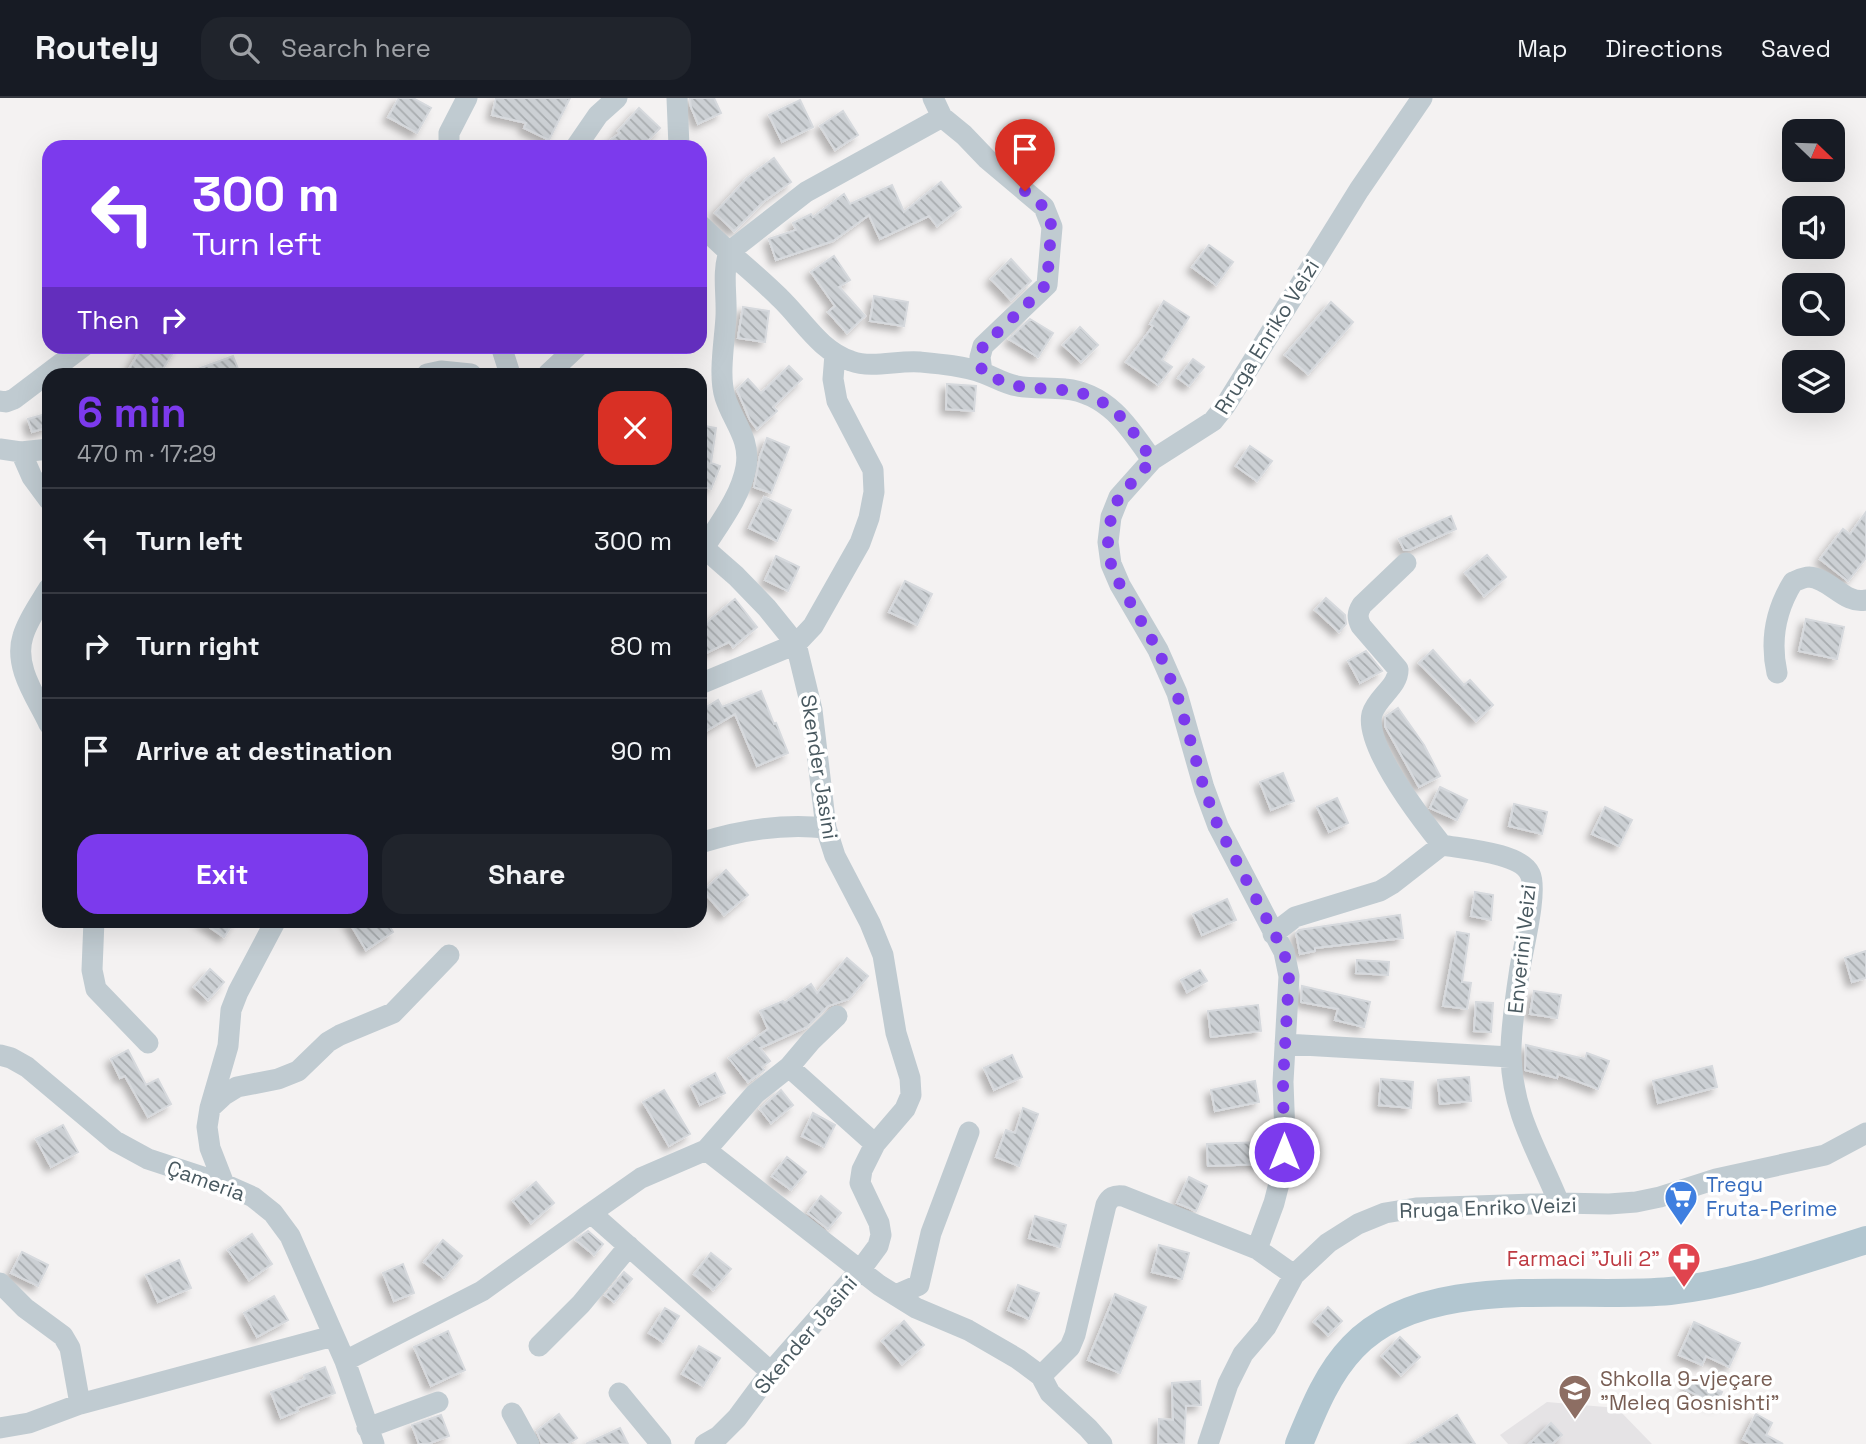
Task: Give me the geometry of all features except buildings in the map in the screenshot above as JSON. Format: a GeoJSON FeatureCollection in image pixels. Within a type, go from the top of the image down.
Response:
{"type":"FeatureCollection","features":[{"type":"Feature","properties":{"kind":"main road"},"geometry":{"type":"LineString","coordinates":[[1299,1444],[1331,1376],[1353,1347],[1381,1323],[1409,1310],[1440,1302],[1506,1294],[1668,1291],[1717,1284],[1866,1240]]}},
{"type":"Feature","properties":{"kind":"street"},"geometry":{"type":"LineString","coordinates":[[449,140],[449,133],[467,98]]}},
{"type":"Feature","properties":{"kind":"street"},"geometry":{"type":"LineString","coordinates":[[581,140],[598,115],[617,98]]}},
{"type":"Feature","properties":{"kind":"street"},"geometry":{"type":"LineString","coordinates":[[660,98],[678,108],[679,140]]}},
{"type":"Feature","properties":{"kind":"street","name":"Rruga Enriko Veizi"},"geometry":{"type":"LineString","coordinates":[[1257,1250],[1283,1168],[1289,976],[1284,952],[1218,826],[1177,694],[1163,660],[1111,564],[1108,542],[1111,517],[1119,497],[1152,460],[1213,421],[1225,406],[1359,190],[1422,98]]}},
{"type":"Feature","properties":{"kind":"street"},"geometry":{"type":"LineString","coordinates":[[729,252],[806,192],[938,108],[986,159],[1044,207],[1052,227],[1046,285],[983,346],[980,357],[982,372]]}},
{"type":"Feature","properties":{"kind":"street"},"geometry":{"type":"LineString","coordinates":[[707,232],[782,300],[835,354],[852,362],[869,365],[906,361],[959,367],[982,372],[1017,386],[1069,389],[1092,396],[1112,409],[1127,424],[1152,460]]}},
{"type":"Feature","properties":{"kind":"street","name":"Skender Jasini"},"geometry":{"type":"LineString","coordinates":[[707,541],[738,491],[746,468],[747,446],[724,395],[725,272],[729,252]]}},
{"type":"Feature","properties":{"kind":"street"},"geometry":{"type":"LineString","coordinates":[[55,368],[73,354]]}},
{"type":"Feature","properties":{"kind":"street"},"geometry":{"type":"LineString","coordinates":[[554,368],[569,354]]}},
{"type":"Feature","properties":{"kind":"street"},"geometry":{"type":"LineString","coordinates":[[707,681],[796,644],[813,626],[860,543],[874,492],[873,470],[837,401],[833,379],[835,354]]}},
{"type":"Feature","properties":{"kind":"street"},"geometry":{"type":"LineString","coordinates":[[2,403],[13,399],[42,377]]}},
{"type":"Feature","properties":{"kind":"street"},"geometry":{"type":"LineString","coordinates":[[10,450],[42,449]]}},
{"type":"Feature","properties":{"kind":"street"},"geometry":{"type":"LineString","coordinates":[[10,450],[42,491]]}},
{"type":"Feature","properties":{"kind":"street","name":"Skender Jasini"},"geometry":{"type":"LineString","coordinates":[[705,1444],[719,1436],[737,1418],[771,1372],[861,1269],[877,1246],[881,1235],[860,1183],[862,1170],[875,1144],[905,1109],[911,1095],[910,1078],[896,1032],[883,955],[870,923],[835,856],[826,828],[812,710],[796,644],[768,608],[736,576],[707,553]]}},
{"type":"Feature","properties":{"kind":"street"},"geometry":{"type":"LineString","coordinates":[[1273,934],[1294,917],[1380,891],[1442,845],[1403,794],[1372,732],[1374,707],[1396,680],[1398,669],[1361,626],[1358,612],[1406,563]]}},
{"type":"Feature","properties":{"kind":"street"},"geometry":{"type":"LineString","coordinates":[[1777,673],[1773,638],[1782,605],[1793,582],[1808,577],[1822,581],[1856,601],[1866,600]]}},
{"type":"Feature","properties":{"kind":"street"},"geometry":{"type":"LineString","coordinates":[[42,600],[26,628],[20,653],[21,665],[42,709]]}},
{"type":"Feature","properties":{"kind":"street"},"geometry":{"type":"LineString","coordinates":[[707,841],[735,832],[800,825],[826,828]]}},
{"type":"Feature","properties":{"kind":"street","name":"Enverini Veizi"},"geometry":{"type":"LineString","coordinates":[[1442,845],[1507,857],[1522,863],[1531,874],[1533,889],[1519,971],[1510,1057],[1515,1099],[1527,1135],[1542,1161],[1559,1203]]}},
{"type":"Feature","properties":{"kind":"street"},"geometry":{"type":"LineString","coordinates":[[94,928],[92,970],[96,989],[148,1043]]}},
{"type":"Feature","properties":{"kind":"street"},"geometry":{"type":"LineString","coordinates":[[224,1184],[210,1148],[207,1127],[210,1108],[227,1055],[231,1010],[272,928]]}},
{"type":"Feature","properties":{"kind":"street"},"geometry":{"type":"LineString","coordinates":[[210,1108],[237,1087],[278,1079],[298,1071],[328,1042],[393,1013],[449,955]]}},
{"type":"Feature","properties":{"kind":"street"},"geometry":{"type":"LineString","coordinates":[[345,1361],[482,1291],[641,1178],[706,1150],[755,1094],[789,1067],[811,1041],[837,1017]]}},
{"type":"Feature","properties":{"kind":"street"},"geometry":{"type":"LineString","coordinates":[[1285,1044],[1510,1057]]}},
{"type":"Feature","properties":{"kind":"street","name":"Çameria"},"geometry":{"type":"LineString","coordinates":[[0,1055],[27,1067],[115,1141],[157,1163],[224,1184],[253,1197],[273,1213],[290,1236],[345,1361],[370,1436]]}},
{"type":"Feature","properties":{"kind":"street"},"geometry":{"type":"LineString","coordinates":[[789,1067],[875,1144]]}},
{"type":"Feature","properties":{"kind":"street"},"geometry":{"type":"LineString","coordinates":[[916,1308],[931,1233],[969,1132]]}},
{"type":"Feature","properties":{"kind":"street","name":"Rruga Enriko Veizi"},"geometry":{"type":"LineString","coordinates":[[1208,1444],[1228,1384],[1243,1354],[1272,1317],[1294,1275],[1328,1243],[1358,1224],[1385,1213],[1416,1208],[1609,1204],[1660,1197],[1716,1179],[1825,1155],[1866,1133]]}},
{"type":"Feature","properties":{"kind":"street"},"geometry":{"type":"LineString","coordinates":[[706,1150],[879,1285],[916,1308],[968,1330],[1018,1359],[1041,1377],[1050,1393],[1102,1444]]}},
{"type":"Feature","properties":{"kind":"street"},"geometry":{"type":"LineString","coordinates":[[1041,1377],[1070,1347],[1075,1335],[1106,1205],[1110,1198],[1116,1195],[1257,1250],[1294,1275]]}},
{"type":"Feature","properties":{"kind":"street"},"geometry":{"type":"LineString","coordinates":[[591,1213],[771,1372]]}},
{"type":"Feature","properties":{"kind":"street"},"geometry":{"type":"LineString","coordinates":[[539,1346],[581,1304],[629,1246]]}},
{"type":"Feature","properties":{"kind":"street"},"geometry":{"type":"LineString","coordinates":[[0,1283],[25,1308],[64,1336],[70,1348],[80,1404]]}},
{"type":"Feature","properties":{"kind":"street"},"geometry":{"type":"LineString","coordinates":[[896,1295],[919,1285]]}},
{"type":"Feature","properties":{"kind":"street"},"geometry":{"type":"LineString","coordinates":[[0,1428],[29,1423],[80,1404],[334,1336]]}},
{"type":"Feature","properties":{"kind":"street"},"geometry":{"type":"LineString","coordinates":[[619,1393],[660,1444]]}},
{"type":"Feature","properties":{"kind":"street"},"geometry":{"type":"LineString","coordinates":[[370,1436],[438,1402]]}},
{"type":"Feature","properties":{"kind":"street"},"geometry":{"type":"LineString","coordinates":[[512,1413],[529,1444]]}},
{"type":"Feature","properties":{"kind":"shaded area","name":"Shkolla 9-vjeçare \"Meleq Gosnishti\""},"geometry":{"type":"Polygon","coordinates":[[[1547,1402],[1617,1408],[1652,1444],[1508,1444],[1500,1435],[1547,1402]]]}},
{"type":"Feature","properties":{"kind":"place","name":"Tregu Fruta-Perime"},"geometry":{"type":"Point","coordinates":[1681,1227]}},
{"type":"Feature","properties":{"kind":"place","name":"Farmaci \"Juli 2\""},"geometry":{"type":"Point","coordinates":[1684,1289]}},
{"type":"Feature","properties":{"kind":"place","name":"Shkolla 9-vjeçare \"Meleq Gosnishti\""},"geometry":{"type":"Point","coordinates":[1575,1421]}},
{"type":"Feature","properties":{"kind":"route"},"geometry":{"type":"LineString","coordinates":[[1025,191],[1044,207],[1052,227],[1049,278],[1042,290],[983,346],[980,357],[982,372],[1017,386],[1069,389],[1092,396],[1112,409],[1127,424],[1152,460],[1119,497],[1111,517],[1108,542],[1111,564],[1120,585],[1158,650],[1177,694],[1218,826],[1284,952],[1289,976],[1283,1082],[1284,1152]]}}]}
